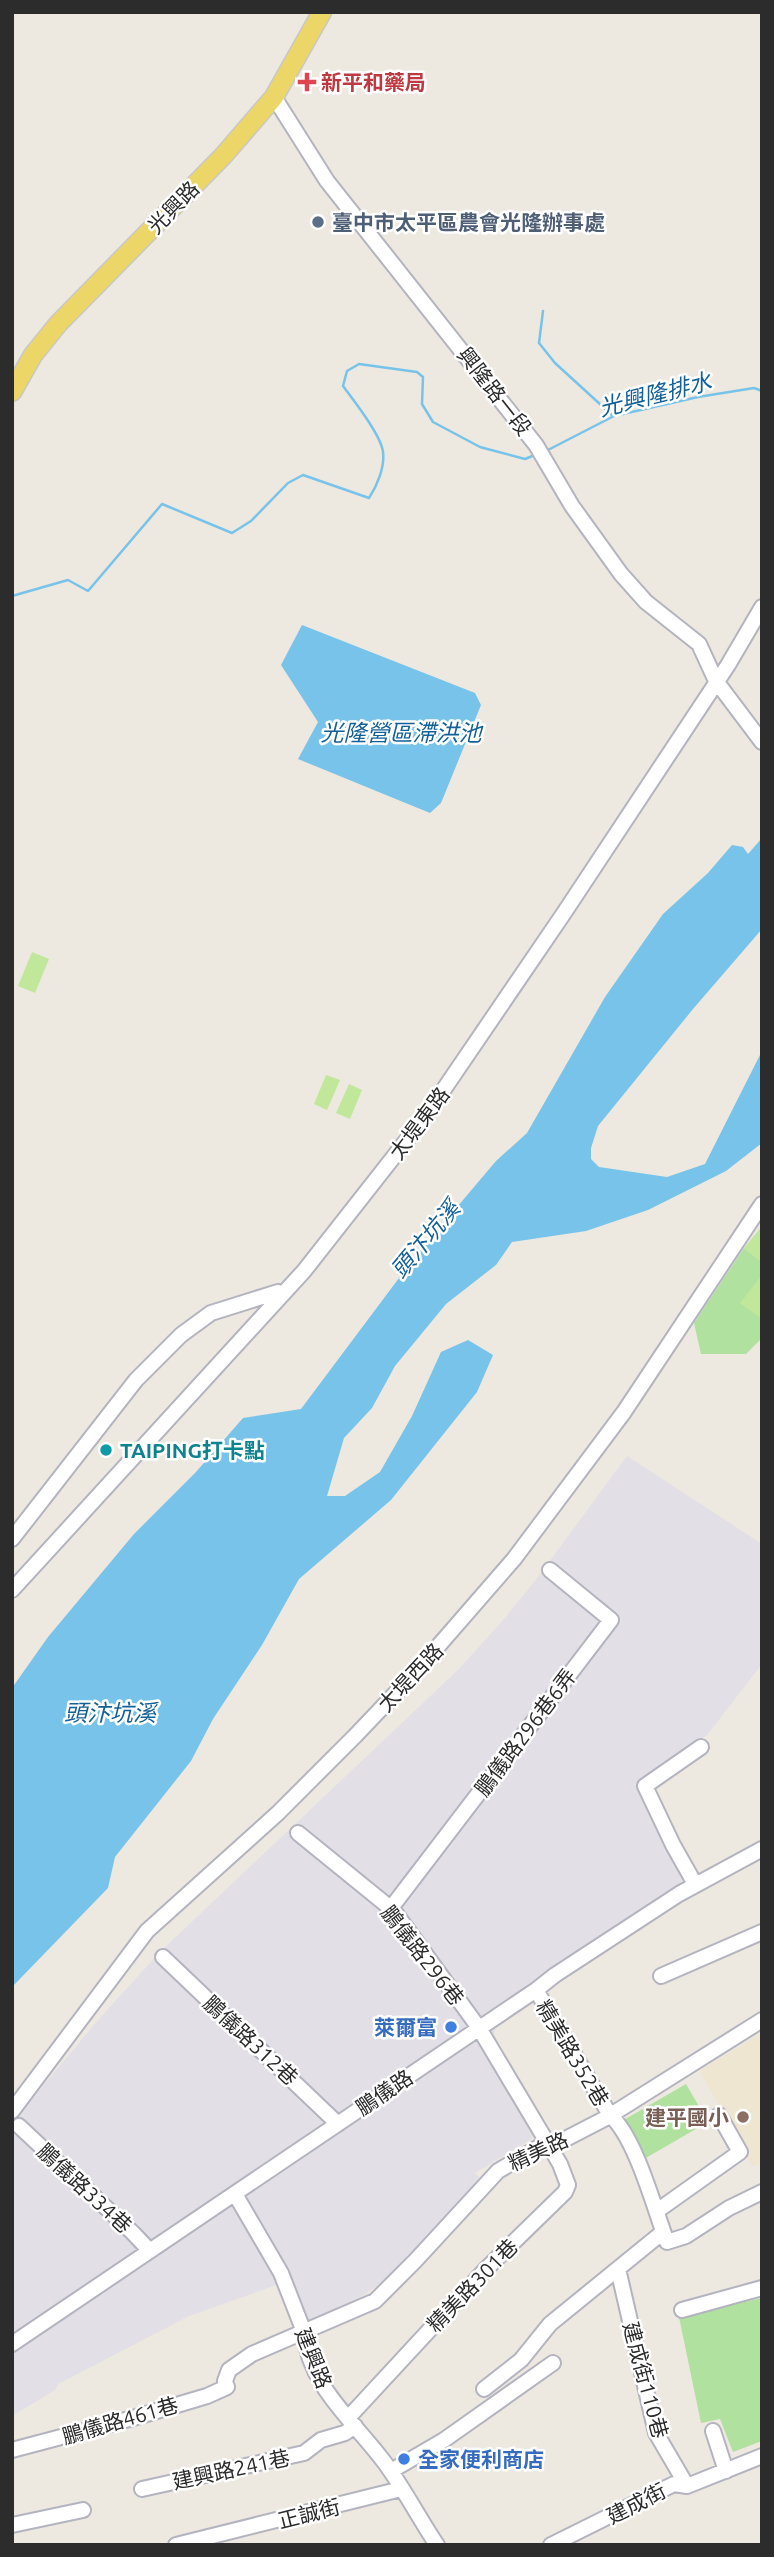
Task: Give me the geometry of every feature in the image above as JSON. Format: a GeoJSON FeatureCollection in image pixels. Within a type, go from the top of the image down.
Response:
{"type":"FeatureCollection","features":[{"type":"Feature","properties":{"kind":"main road","name":"光興路"},"geometry":{"type":"LineString","coordinates":[[12,392],[33,355],[58,324],[223,156],[274,97],[322,12]]}},
{"type":"Feature","properties":{"kind":"street","name":"興隆路一段"},"geometry":{"type":"LineString","coordinates":[[274,97],[327,181],[536,445],[572,506],[629,582],[646,602],[699,644],[716,681],[762,742]]}},
{"type":"Feature","properties":{"kind":"street","name":"太堤東路"},"geometry":{"type":"LineString","coordinates":[[12,1590],[285,1293],[417,1127],[565,913],[762,607]]}},
{"type":"Feature","properties":{"kind":"street","name":"太堤西路"},"geometry":{"type":"LineString","coordinates":[[12,2111],[147,1931],[278,1813],[355,1736],[414,1674],[514,1559],[642,1387],[762,1204]]}},
{"type":"Feature","properties":{"kind":"street"},"geometry":{"type":"LineString","coordinates":[[12,1539],[136,1380],[181,1335],[211,1312],[278,1292]]}},
{"type":"Feature","properties":{"kind":"street","name":"鵬儀路296巷6弄"},"geometry":{"type":"LineString","coordinates":[[391,1908],[611,1620],[550,1570]]}},
{"type":"Feature","properties":{"kind":"street"},"geometry":{"type":"LineString","coordinates":[[695,1884],[645,1786],[701,1747]]}},
{"type":"Feature","properties":{"kind":"street","name":"鵬儀路296巷"},"geometry":{"type":"LineString","coordinates":[[298,1833],[391,1908],[479,2028],[550,2147]]}},
{"type":"Feature","properties":{"kind":"street","name":"鵬儀路"},"geometry":{"type":"LineString","coordinates":[[12,2344],[555,1975],[695,1884],[762,1849]]}},
{"type":"Feature","properties":{"kind":"street"},"geometry":{"type":"LineString","coordinates":[[661,1976],[762,1933]]}},
{"type":"Feature","properties":{"kind":"street","name":"鵬儀路312巷"},"geometry":{"type":"LineString","coordinates":[[163,1957],[338,2124]]}},
{"type":"Feature","properties":{"kind":"street","name":"精美路352巷"},"geometry":{"type":"LineString","coordinates":[[536,1990],[610,2115],[617,2121],[636,2158],[665,2237]]}},
{"type":"Feature","properties":{"kind":"street","name":"精美路"},"geometry":{"type":"LineString","coordinates":[[227,2386],[225,2381],[229,2370],[252,2354],[375,2301],[498,2171],[539,2147],[550,2147],[610,2115],[762,2020]]}},
{"type":"Feature","properties":{"kind":"street"},"geometry":{"type":"LineString","coordinates":[[657,2211],[740,2152],[719,2115]]}},
{"type":"Feature","properties":{"kind":"street","name":"鵬儀路334巷"},"geometry":{"type":"LineString","coordinates":[[19,2126],[150,2251]]}},
{"type":"Feature","properties":{"kind":"street","name":"精美路301巷"},"geometry":{"type":"LineString","coordinates":[[351,2422],[485,2270],[565,2192],[568,2185],[550,2147]]}},
{"type":"Feature","properties":{"kind":"street"},"geometry":{"type":"LineString","coordinates":[[484,2389],[521,2360],[550,2324],[618,2269],[665,2237],[686,2236],[729,2208],[762,2192]]}},
{"type":"Feature","properties":{"kind":"street","name":"建興路"},"geometry":{"type":"LineString","coordinates":[[235,2194],[281,2273],[304,2332],[321,2387],[391,2471],[437,2545]]}},
{"type":"Feature","properties":{"kind":"street","name":"建成街110巷"},"geometry":{"type":"LineString","coordinates":[[618,2269],[656,2433],[687,2486]]}},
{"type":"Feature","properties":{"kind":"street"},"geometry":{"type":"LineString","coordinates":[[682,2309],[762,2288]]}},
{"type":"Feature","properties":{"kind":"street"},"geometry":{"type":"LineString","coordinates":[[391,2471],[444,2440],[553,2363]]}},
{"type":"Feature","properties":{"kind":"street"},"geometry":{"type":"LineString","coordinates":[[510,2369],[521,2385]]}},
{"type":"Feature","properties":{"kind":"street","name":"鵬儀路461巷"},"geometry":{"type":"LineString","coordinates":[[12,2449],[133,2418],[207,2396],[227,2386]]}},
{"type":"Feature","properties":{"kind":"street","name":"建興路241巷"},"geometry":{"type":"LineString","coordinates":[[142,2489],[304,2453],[321,2440],[345,2434],[351,2422]]}},
{"type":"Feature","properties":{"kind":"street"},"geometry":{"type":"LineString","coordinates":[[713,2431],[726,2471]]}},
{"type":"Feature","properties":{"kind":"street","name":"建成街"},"geometry":{"type":"LineString","coordinates":[[551,2545],[674,2484],[687,2486],[762,2456]]}},
{"type":"Feature","properties":{"kind":"street","name":"正誠街"},"geometry":{"type":"LineString","coordinates":[[176,2545],[401,2488]]}},
{"type":"Feature","properties":{"kind":"street"},"geometry":{"type":"LineString","coordinates":[[12,2525],[83,2510]]}},
{"type":"Feature","properties":{"kind":"shaded area"},"geometry":{"type":"Polygon","coordinates":[[[627,1456],[762,1544],[762,1664],[707,1735],[641,1784],[694,1874],[518,1993],[517,1996],[526,1999],[523,2010],[495,2028],[494,2035],[501,2048],[492,2066],[532,2135],[531,2139],[475,2173],[482,2180],[469,2195],[458,2202],[394,2273],[355,2301],[310,2323],[303,2320],[288,2278],[276,2285],[189,2316],[58,2384],[55,2390],[12,2416],[12,2123],[99,2019],[162,1950],[459,1669],[538,1577],[627,1456]]]}},
{"type":"Feature","properties":{"kind":"shaded area","name":"建平國小"},"geometry":{"type":"Polygon","coordinates":[[[762,2033],[762,2163],[752,2166],[700,2071],[762,2033]]]}},
{"type":"Feature","properties":{"kind":"green space"},"geometry":{"type":"Polygon","coordinates":[[[32,952],[49,959],[35,993],[18,986],[32,952]]]}},
{"type":"Feature","properties":{"kind":"green space"},"geometry":{"type":"Polygon","coordinates":[[[326,1075],[340,1080],[327,1110],[314,1104],[326,1075]]]}},
{"type":"Feature","properties":{"kind":"green space"},"geometry":{"type":"Polygon","coordinates":[[[349,1084],[362,1090],[350,1119],[336,1113],[349,1084]]]}},
{"type":"Feature","properties":{"kind":"green space"},"geometry":{"type":"Polygon","coordinates":[[[762,1226],[762,1262],[744,1248],[762,1226]]]}},
{"type":"Feature","properties":{"kind":"green space"},"geometry":{"type":"Polygon","coordinates":[[[744,1248],[762,1262],[762,1338],[746,1354],[701,1354],[694,1323],[744,1248]]]}},
{"type":"Feature","properties":{"kind":"green space"},"geometry":{"type":"Polygon","coordinates":[[[762,1275],[762,1314],[759,1317],[740,1303],[762,1275]]]}},
{"type":"Feature","properties":{"kind":"green space"},"geometry":{"type":"Polygon","coordinates":[[[686,2084],[708,2122],[644,2159],[622,2121],[686,2084]]]}},
{"type":"Feature","properties":{"kind":"green space"},"geometry":{"type":"Polygon","coordinates":[[[762,2298],[762,2441],[733,2452],[720,2419],[701,2423],[679,2317],[762,2298]]]}},
{"type":"Feature","properties":{"kind":"water","name":"光隆營區滯洪池"},"geometry":{"type":"Polygon","coordinates":[[[302,625],[475,693],[481,705],[441,803],[430,813],[298,759],[318,722],[281,665],[302,625]]]}},
{"type":"Feature","properties":{"kind":"water","name":"頭汴坑溪"},"geometry":{"type":"Polygon","coordinates":[[[762,838],[762,929],[598,1126],[591,1148],[591,1159],[599,1167],[667,1177],[705,1164],[762,1051],[762,1143],[726,1171],[648,1210],[586,1231],[512,1242],[496,1265],[446,1304],[395,1366],[372,1408],[344,1438],[327,1496],[345,1496],[380,1472],[412,1416],[441,1352],[468,1340],[493,1355],[477,1392],[391,1500],[299,1579],[262,1645],[213,1719],[191,1761],[115,1857],[108,1888],[12,1987],[12,1688],[48,1637],[134,1534],[196,1472],[243,1418],[301,1409],[414,1258],[496,1161],[527,1133],[605,997],[663,914],[708,873],[732,845],[743,847],[748,854],[762,838]]]}},
{"type":"Feature","properties":{"kind":"waterway"},"geometry":{"type":"LineString","coordinates":[[543,311],[539,343],[555,363],[613,416]]}},
{"type":"Feature","properties":{"kind":"waterway","name":"光興隆排水"},"geometry":{"type":"LineString","coordinates":[[12,596],[68,580],[88,591],[162,504],[232,533],[251,521],[288,483],[303,475],[369,498],[380,476],[383,452],[372,428],[343,386],[347,371],[359,364],[417,372],[423,377],[422,404],[433,422],[480,447],[525,459],[537,454]]}},
{"type":"Feature","properties":{"kind":"waterway","name":"光興隆排水"},"geometry":{"type":"LineString","coordinates":[[546,451],[614,416],[698,397],[754,388],[762,391]]}},
{"type":"Feature","properties":{"kind":"place","name":"新平和藥局"},"geometry":{"type":"Point","coordinates":[307,82]}},
{"type":"Feature","properties":{"kind":"place","name":"臺中市太平區農會光隆辦事處"},"geometry":{"type":"Point","coordinates":[318,222]}},
{"type":"Feature","properties":{"kind":"place","name":"TAIPING打卡點"},"geometry":{"type":"Point","coordinates":[106,1450]}},
{"type":"Feature","properties":{"kind":"place","name":"萊爾富"},"geometry":{"type":"Point","coordinates":[451,2027]}},
{"type":"Feature","properties":{"kind":"place","name":"建平國小"},"geometry":{"type":"Point","coordinates":[743,2117]}},
{"type":"Feature","properties":{"kind":"place","name":"全家便利商店"},"geometry":{"type":"Point","coordinates":[404,2459]}}]}
